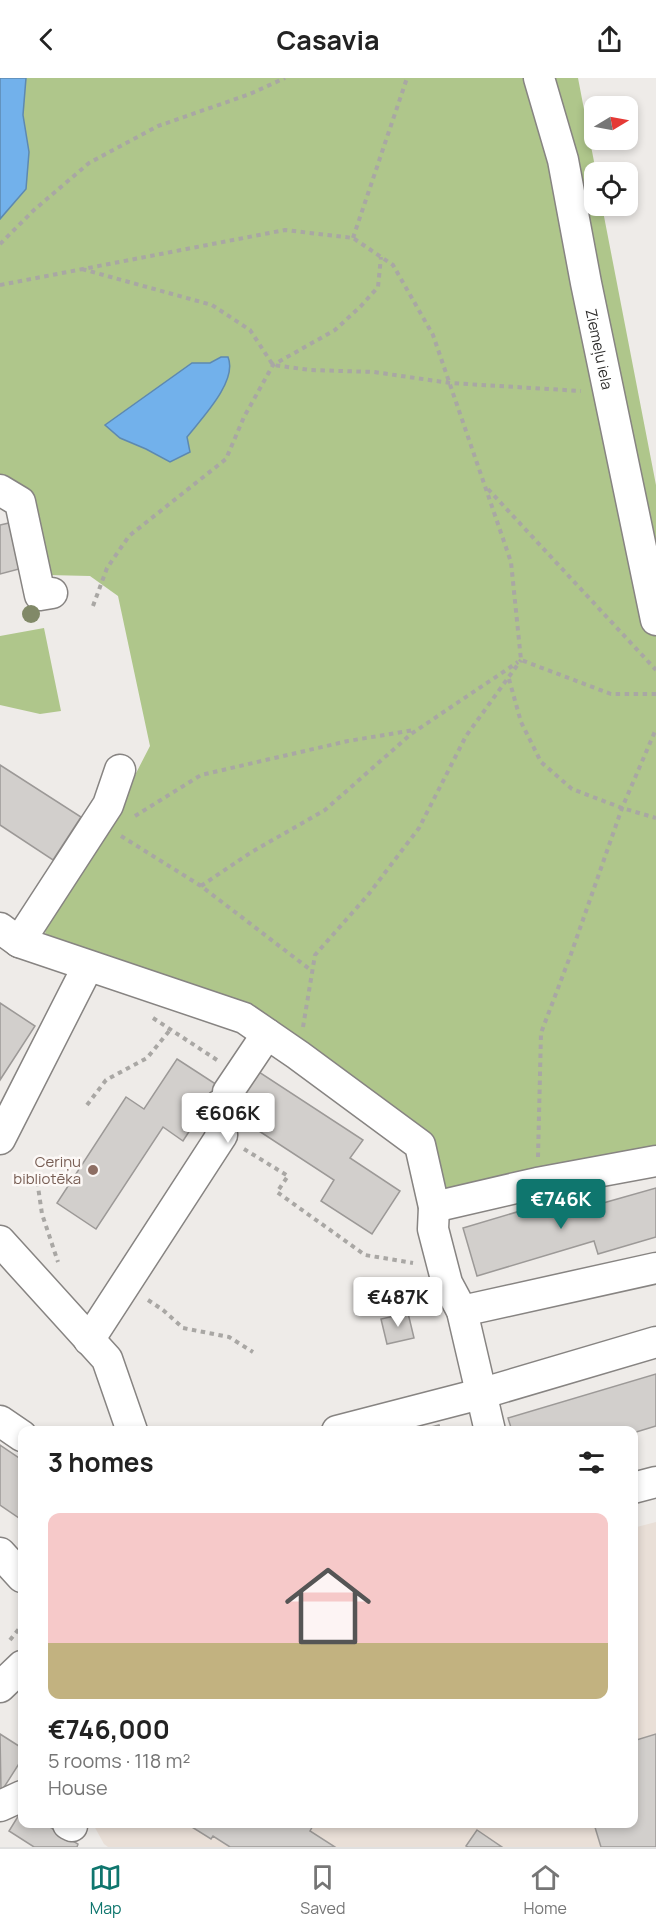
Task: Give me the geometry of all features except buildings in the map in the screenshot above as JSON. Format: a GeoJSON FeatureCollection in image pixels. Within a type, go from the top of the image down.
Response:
{"type":"FeatureCollection","features":[{"type":"Feature","properties":{"kind":"street","name":"Ziemeļu iela"},"geometry":{"type":"LineString","coordinates":[[539,78],[563,160],[656,620]]}},
{"type":"Feature","properties":{"kind":"street"},"geometry":{"type":"LineString","coordinates":[[0,490],[20,502],[40,595],[52,593]]}},
{"type":"Feature","properties":{"kind":"street"},"geometry":{"type":"LineString","coordinates":[[120,770],[104,826],[10,935],[88,966],[244,1018],[420,1145],[434,1207],[433,1229],[447,1283],[462,1311],[489,1426]]}},
{"type":"Feature","properties":{"kind":"street"},"geometry":{"type":"LineString","coordinates":[[0,1139],[88,966]]}},
{"type":"Feature","properties":{"kind":"street"},"geometry":{"type":"LineString","coordinates":[[89,1340],[222,1135],[215,1113],[267,1034]]}},
{"type":"Feature","properties":{"kind":"street"},"geometry":{"type":"LineString","coordinates":[[434,1207],[537,1183],[656,1161]]}},
{"type":"Feature","properties":{"kind":"street"},"geometry":{"type":"LineString","coordinates":[[0,1241],[106,1359],[130,1426]]}},
{"type":"Feature","properties":{"kind":"street"},"geometry":{"type":"LineString","coordinates":[[462,1311],[656,1268]]}},
{"type":"Feature","properties":{"kind":"street"},"geometry":{"type":"LineString","coordinates":[[356,1426],[480,1394],[656,1342]]}},
{"type":"Feature","properties":{"kind":"street"},"geometry":{"type":"LineString","coordinates":[[0,1421],[18,1433]]}},
{"type":"Feature","properties":{"kind":"street"},"geometry":{"type":"LineString","coordinates":[[638,1487],[656,1482]]}},
{"type":"Feature","properties":{"kind":"street"},"geometry":{"type":"LineString","coordinates":[[0,1553],[18,1573]]}},
{"type":"Feature","properties":{"kind":"street"},"geometry":{"type":"LineString","coordinates":[[0,1687],[18,1670]]}},
{"type":"Feature","properties":{"kind":"street"},"geometry":{"type":"LineString","coordinates":[[0,1806],[18,1798]]}},
{"type":"Feature","properties":{"kind":"path"},"geometry":{"type":"LineString","coordinates":[[0,244],[34,210],[89,162],[158,126],[250,94],[285,78]]}},
{"type":"Feature","properties":{"kind":"path"},"geometry":{"type":"LineString","coordinates":[[353,238],[407,78]]}},
{"type":"Feature","properties":{"kind":"path"},"geometry":{"type":"LineString","coordinates":[[0,285],[285,230],[353,238],[393,265],[433,335],[511,562],[521,660],[466,736],[419,828],[368,895],[315,955],[298,1055]]}},
{"type":"Feature","properties":{"kind":"path"},"geometry":{"type":"LineString","coordinates":[[93,606],[107,568],[129,536],[226,459],[244,417],[273,365],[335,330],[361,306],[378,287],[381,257]]}},
{"type":"Feature","properties":{"kind":"path"},"geometry":{"type":"LineString","coordinates":[[81,269],[212,305],[250,330],[273,365],[310,370],[374,372],[450,383],[609,394]]}},
{"type":"Feature","properties":{"kind":"path"},"geometry":{"type":"LineString","coordinates":[[485,486],[656,670]]}},
{"type":"Feature","properties":{"kind":"path"},"geometry":{"type":"LineString","coordinates":[[521,660],[611,694],[656,694]]}},
{"type":"Feature","properties":{"kind":"path"},"geometry":{"type":"LineString","coordinates":[[201,886],[250,853],[325,810],[418,730],[521,660]]}},
{"type":"Feature","properties":{"kind":"path"},"geometry":{"type":"LineString","coordinates":[[508,678],[521,722],[541,762],[572,789],[656,818]]}},
{"type":"Feature","properties":{"kind":"path"},"geometry":{"type":"LineString","coordinates":[[537,1183],[541,1033],[622,808],[656,729]]}},
{"type":"Feature","properties":{"kind":"path"},"geometry":{"type":"LineString","coordinates":[[104,826],[201,775],[348,741],[418,730]]}},
{"type":"Feature","properties":{"kind":"path"},"geometry":{"type":"LineString","coordinates":[[104,826],[201,886],[312,971]]}},
{"type":"Feature","properties":{"kind":"path"},"geometry":{"type":"LineString","coordinates":[[151,1017],[170,1030],[229,1091]]}},
{"type":"Feature","properties":{"kind":"path"},"geometry":{"type":"LineString","coordinates":[[87,1105],[106,1080],[147,1058],[170,1030]]}},
{"type":"Feature","properties":{"kind":"path"},"geometry":{"type":"LineString","coordinates":[[222,1135],[288,1176],[277,1192],[365,1255],[443,1268]]}},
{"type":"Feature","properties":{"kind":"path"},"geometry":{"type":"LineString","coordinates":[[36,1173],[42,1214],[59,1264]]}},
{"type":"Feature","properties":{"kind":"path"},"geometry":{"type":"LineString","coordinates":[[125,1284],[163,1310],[183,1328],[229,1336],[253,1352]]}},
{"type":"Feature","properties":{"kind":"shaded area"},"geometry":{"type":"Polygon","coordinates":[[[656,1522],[656,1847],[108,1847],[104,1844],[95,1828],[638,1828],[638,1527],[656,1522]]]}},
{"type":"Feature","properties":{"kind":"green space"},"geometry":{"type":"Polygon","coordinates":[[[0,78],[578,78],[584,109],[584,150],[592,150],[594,162],[584,162],[584,216],[604,216],[656,485],[656,1151],[443,1194],[431,1140],[249,1012],[46,942],[44,915],[133,779],[150,746],[118,596],[90,576],[48,575],[0,483],[0,78]]]}},
{"type":"Feature","properties":{"kind":"green space"},"geometry":{"type":"Polygon","coordinates":[[[44,628],[61,711],[40,714],[0,705],[0,636],[44,628]]]}},
{"type":"Feature","properties":{"kind":"water"},"geometry":{"type":"Polygon","coordinates":[[[0,78],[26,78],[23,115],[29,152],[26,189],[0,219],[0,78]]]}},
{"type":"Feature","properties":{"kind":"water"},"geometry":{"type":"Polygon","coordinates":[[[221,357],[228,357],[230,367],[228,377],[217,399],[187,437],[190,452],[170,462],[120,438],[105,425],[192,363],[210,363],[221,357]]]}},
{"type":"Feature","properties":{"kind":"place","name":"Ceriņu bibliotēka"},"geometry":{"type":"Point","coordinates":[93,1170]}}]}
